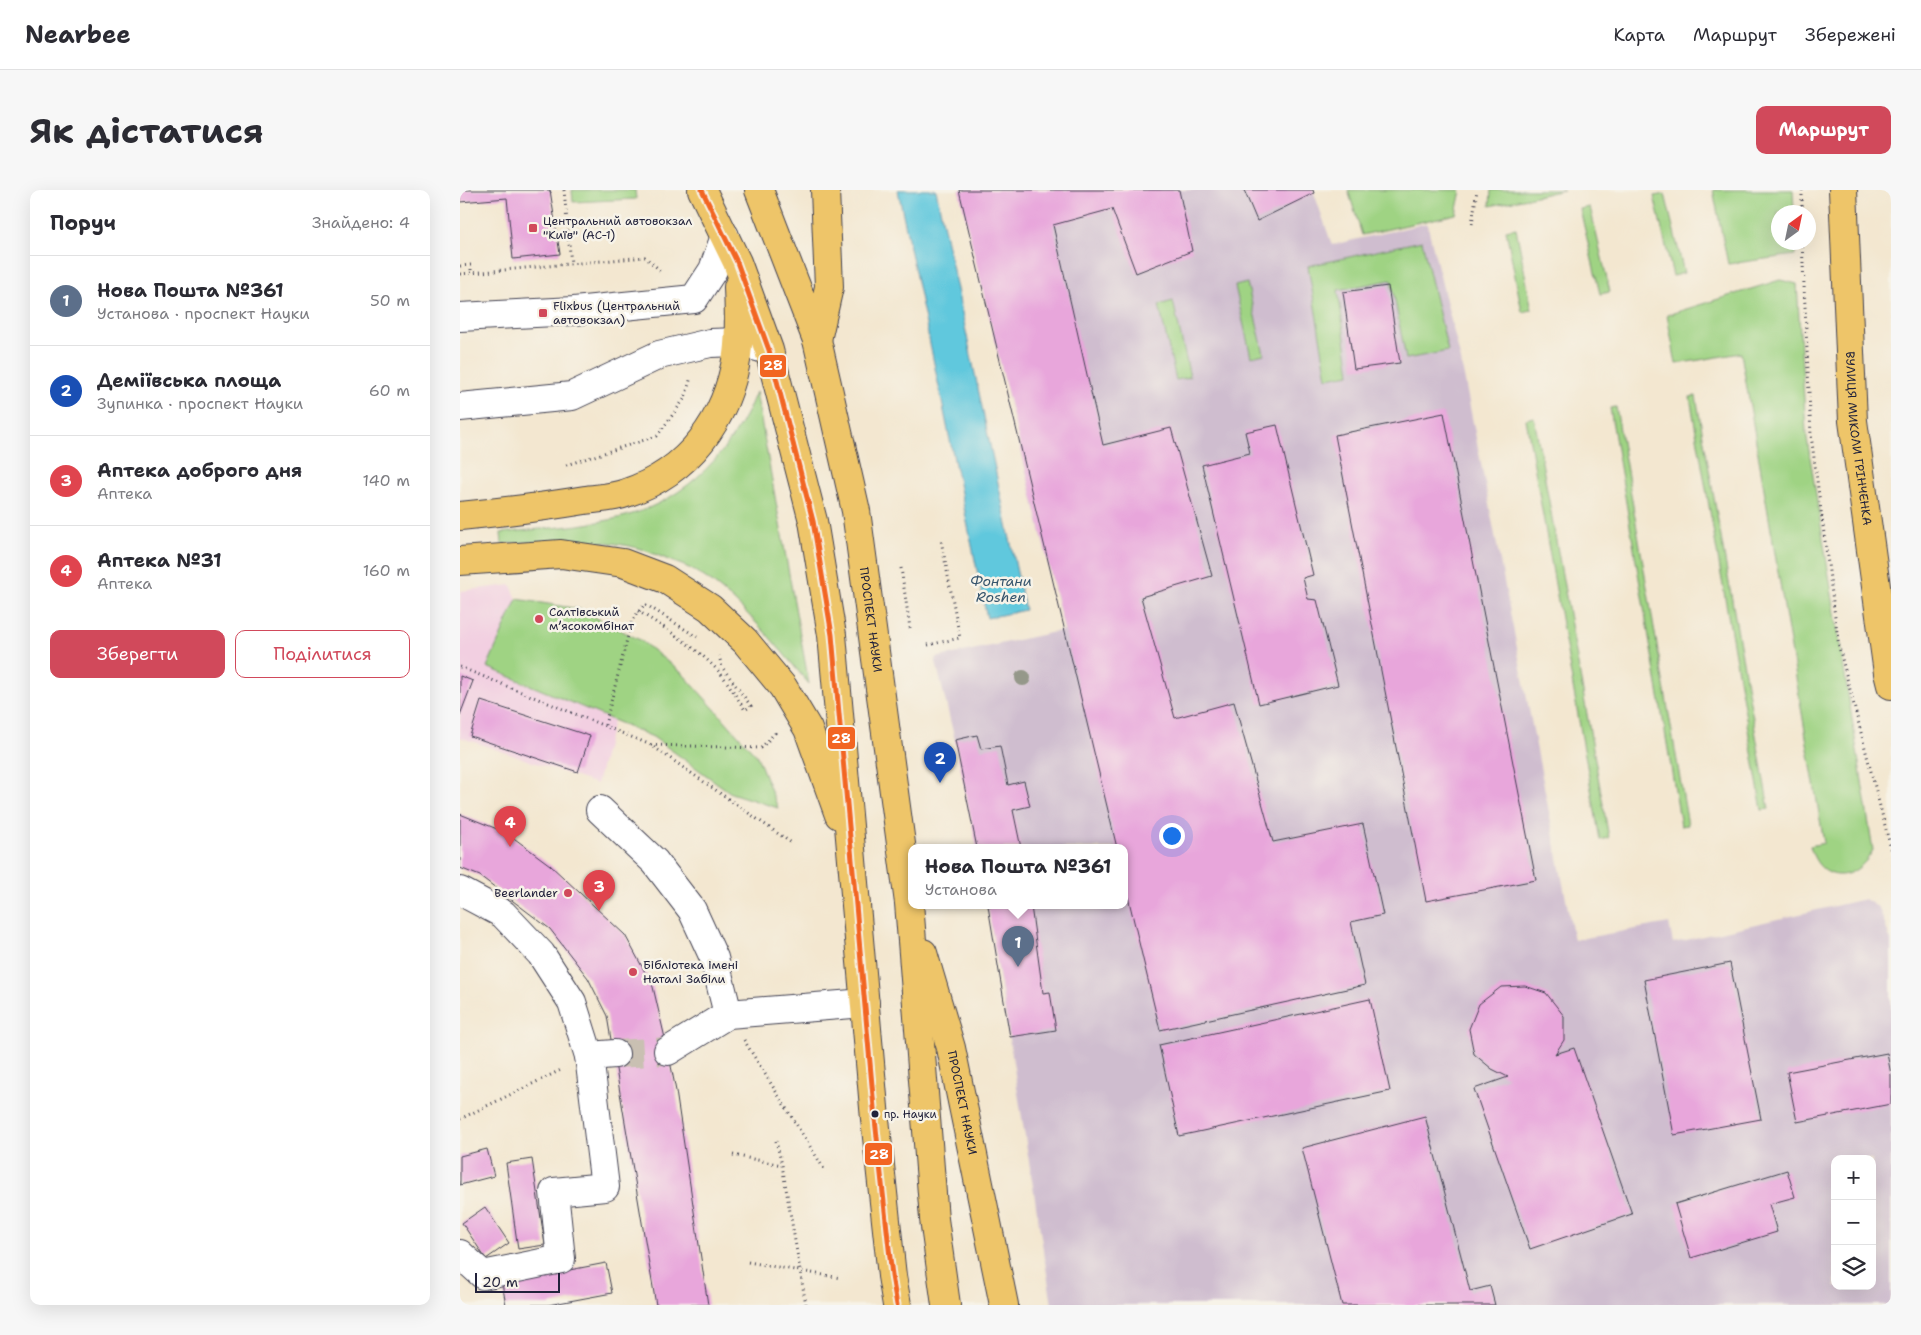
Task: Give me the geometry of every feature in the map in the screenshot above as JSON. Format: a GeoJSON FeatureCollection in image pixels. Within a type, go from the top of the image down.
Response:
{"type":"FeatureCollection","features":[{"type":"Feature","properties":{"kind":"main road"},"geometry":{"type":"LineString","coordinates":[[702,190],[737,262],[769,350],[812,521],[832,635],[853,852],[877,1139],[897,1305]]}},
{"type":"Feature","properties":{"kind":"main road","name":"ПРОСПЕКТ НАУКИ"},"geometry":{"type":"LineString","coordinates":[[759,190],[817,340],[856,510],[908,896]]}},
{"type":"Feature","properties":{"kind":"main road"},"geometry":{"type":"LineString","coordinates":[[817,340],[829,287],[825,190]]}},
{"type":"Feature","properties":{"kind":"main road","name":"ВУЛИЦЯ МИКОЛИ ГРІНЧЕНКА"},"geometry":{"type":"LineString","coordinates":[[1843,190],[1852,421],[1891,686]]}},
{"type":"Feature","properties":{"kind":"main road"},"geometry":{"type":"LineString","coordinates":[[460,516],[553,506],[625,494],[658,479],[685,460],[712,427],[724,402],[733,376],[738,342],[739,314],[737,262]]}},
{"type":"Feature","properties":{"kind":"main road"},"geometry":{"type":"LineString","coordinates":[[460,562],[561,554],[624,563],[665,579],[710,608],[745,641],[783,687],[808,729],[853,852]]}},
{"type":"Feature","properties":{"kind":"main road","name":"ПРОСПЕКТ НАУКИ"},"geometry":{"type":"LineString","coordinates":[[909,909],[934,1219],[946,1305]]}},
{"type":"Feature","properties":{"kind":"main road","name":"ПРОСПЕКТ НАУКИ"},"geometry":{"type":"LineString","coordinates":[[911,909],[951,1048],[1004,1305]]}},
{"type":"Feature","properties":{"kind":"lane"},"geometry":{"type":"LineString","coordinates":[[460,317],[574,312],[694,299],[713,270],[725,236]]}},
{"type":"Feature","properties":{"kind":"lane"},"geometry":{"type":"LineString","coordinates":[[460,407],[572,396],[659,355],[710,343],[738,342],[769,350]]}},
{"type":"Feature","properties":{"kind":"lane"},"geometry":{"type":"LineString","coordinates":[[600,810],[655,862],[692,910],[714,958],[728,1014]]}},
{"type":"Feature","properties":{"kind":"lane"},"geometry":{"type":"LineString","coordinates":[[460,891],[503,914],[541,954],[572,1002],[602,1055],[605,1187],[554,1192],[561,1259],[483,1275],[460,1254]]}},
{"type":"Feature","properties":{"kind":"lane"},"geometry":{"type":"LineString","coordinates":[[668,1051],[728,1014],[865,1003]]}},
{"type":"Feature","properties":{"kind":"path"},"geometry":{"type":"LineString","coordinates":[[564,190],[572,264]]}},
{"type":"Feature","properties":{"kind":"path"},"geometry":{"type":"LineString","coordinates":[[1472,224],[1477,190]]}},
{"type":"Feature","properties":{"kind":"path"},"geometry":{"type":"LineString","coordinates":[[1802,190],[1802,205]]}},
{"type":"Feature","properties":{"kind":"path"},"geometry":{"type":"LineString","coordinates":[[1802,250],[1811,435],[1839,647],[1891,849]]}},
{"type":"Feature","properties":{"kind":"path"},"geometry":{"type":"LineString","coordinates":[[460,266],[471,265],[471,273]]}},
{"type":"Feature","properties":{"kind":"path"},"geometry":{"type":"LineString","coordinates":[[566,465],[656,436],[685,398]]}},
{"type":"Feature","properties":{"kind":"path"},"geometry":{"type":"LineString","coordinates":[[928,645],[960,638],[941,540]]}},
{"type":"Feature","properties":{"kind":"path"},"geometry":{"type":"LineString","coordinates":[[901,568],[910,628]]}},
{"type":"Feature","properties":{"kind":"path"},"geometry":{"type":"LineString","coordinates":[[605,725],[632,620],[645,604],[704,643]]}},
{"type":"Feature","properties":{"kind":"path"},"geometry":{"type":"LineString","coordinates":[[638,611],[677,636],[704,657],[722,676],[745,710],[751,706],[722,667],[718,653]]}},
{"type":"Feature","properties":{"kind":"path"},"geometry":{"type":"LineString","coordinates":[[460,667],[651,745],[794,844]]}},
{"type":"Feature","properties":{"kind":"path"},"geometry":{"type":"LineString","coordinates":[[651,745],[760,748],[775,734]]}},
{"type":"Feature","properties":{"kind":"path"},"geometry":{"type":"LineString","coordinates":[[728,1014],[824,1169]]}},
{"type":"Feature","properties":{"kind":"path"},"geometry":{"type":"LineString","coordinates":[[460,1119],[602,1055]]}},
{"type":"Feature","properties":{"kind":"path"},"geometry":{"type":"LineString","coordinates":[[776,1141],[782,1165],[806,1305]]}},
{"type":"Feature","properties":{"kind":"path"},"geometry":{"type":"LineString","coordinates":[[733,1155],[782,1165]]}},
{"type":"Feature","properties":{"kind":"path"},"geometry":{"type":"LineString","coordinates":[[748,1262],[841,1278]]}},
{"type":"Feature","properties":{"kind":"shaded area"},"geometry":{"type":"Polygon","coordinates":[[[959,190],[1313,190],[1332,245],[1427,223],[1461,361],[1574,940],[1669,923],[1673,943],[1865,899],[1879,908],[1891,941],[1891,1305],[1052,1305],[988,909],[1128,909],[1128,844],[976,844],[955,740],[935,658],[1064,630],[959,190]]]}},
{"type":"Feature","properties":{"kind":"shaded area"},"geometry":{"type":"Polygon","coordinates":[[[511,585],[517,599],[488,668],[613,721],[597,784],[460,737],[460,591],[511,585]]]}},
{"type":"Feature","properties":{"kind":"green space"},"geometry":{"type":"Polygon","coordinates":[[[572,190],[635,190],[636,199],[573,202],[572,190]]]}},
{"type":"Feature","properties":{"kind":"green space"},"geometry":{"type":"Polygon","coordinates":[[[1348,190],[1461,190],[1456,214],[1362,235],[1348,190]]]}},
{"type":"Feature","properties":{"kind":"green space"},"geometry":{"type":"Polygon","coordinates":[[[1491,190],[1564,190],[1490,206],[1491,190]]]}},
{"type":"Feature","properties":{"kind":"green space"},"geometry":{"type":"Polygon","coordinates":[[[1713,190],[1793,190],[1794,205],[1771,205],[1771,250],[1795,250],[1795,255],[1728,264],[1713,190]]]}},
{"type":"Feature","properties":{"kind":"green space"},"geometry":{"type":"Polygon","coordinates":[[[1665,194],[1684,273],[1673,276],[1654,196],[1665,194]]]}},
{"type":"Feature","properties":{"kind":"green space"},"geometry":{"type":"Polygon","coordinates":[[[1590,207],[1610,292],[1600,294],[1580,209],[1590,207]]]}},
{"type":"Feature","properties":{"kind":"green space"},"geometry":{"type":"Polygon","coordinates":[[[1516,228],[1532,310],[1522,312],[1506,230],[1516,228]]]}},
{"type":"Feature","properties":{"kind":"green space"},"geometry":{"type":"Polygon","coordinates":[[[1422,241],[1448,351],[1406,359],[1391,280],[1338,290],[1350,374],[1327,378],[1308,266],[1422,241]]]}},
{"type":"Feature","properties":{"kind":"green space"},"geometry":{"type":"Polygon","coordinates":[[[1780,280],[1797,284],[1806,432],[1873,850],[1866,861],[1857,869],[1848,874],[1839,875],[1830,873],[1822,868],[1815,859],[1810,846],[1824,843],[1741,353],[1676,364],[1667,315],[1780,280]]]}},
{"type":"Feature","properties":{"kind":"green space"},"geometry":{"type":"Polygon","coordinates":[[[1247,283],[1264,354],[1251,357],[1235,286],[1247,283]]]}},
{"type":"Feature","properties":{"kind":"green space"},"geometry":{"type":"Polygon","coordinates":[[[1173,301],[1190,377],[1176,380],[1159,305],[1173,301]]]}},
{"type":"Feature","properties":{"kind":"green space"},"geometry":{"type":"Polygon","coordinates":[[[756,392],[809,684],[754,620],[722,590],[686,567],[640,549],[594,541],[502,544],[501,533],[611,520],[648,508],[669,498],[688,485],[721,453],[735,434],[756,392]]]}},
{"type":"Feature","properties":{"kind":"green space"},"geometry":{"type":"Polygon","coordinates":[[[1696,396],[1769,809],[1762,810],[1690,397],[1696,396]]]}},
{"type":"Feature","properties":{"kind":"green space"},"geometry":{"type":"Polygon","coordinates":[[[1616,407],[1688,825],[1681,826],[1610,408],[1616,407]]]}},
{"type":"Feature","properties":{"kind":"green space"},"geometry":{"type":"Polygon","coordinates":[[[1534,417],[1609,838],[1600,840],[1526,419],[1534,417]]]}},
{"type":"Feature","properties":{"kind":"green space"},"geometry":{"type":"Polygon","coordinates":[[[517,599],[579,609],[640,640],[683,674],[757,756],[778,808],[731,793],[653,737],[487,667],[517,599]]]}},
{"type":"Feature","properties":{"kind":"water","name":"Фонтани Roshen"},"geometry":{"type":"Polygon","coordinates":[[[898,190],[936,190],[1025,610],[987,618],[898,190]]]}},
{"type":"Feature","properties":{"kind":"building","name":"Центральний автовокзал \"Київ\" (АС-1)"},"geometry":{"type":"Polygon","coordinates":[[[460,190],[550,190],[560,254],[513,259],[507,198],[460,202],[460,190]]]}},
{"type":"Feature","properties":{"kind":"building"},"geometry":{"type":"Polygon","coordinates":[[[959,190],[1179,190],[1192,251],[1136,273],[1112,209],[1053,225],[1103,445],[1171,428],[1212,576],[1141,597],[1175,718],[1234,702],[1273,842],[1363,824],[1383,915],[1351,922],[1365,985],[1160,1030],[1128,897],[1128,844],[1116,844],[959,190]]]}},
{"type":"Feature","properties":{"kind":"building"},"geometry":{"type":"Polygon","coordinates":[[[1244,190],[1313,190],[1314,193],[1257,221],[1244,190]]]}},
{"type":"Feature","properties":{"kind":"building"},"geometry":{"type":"Polygon","coordinates":[[[1388,286],[1400,363],[1354,369],[1343,292],[1388,286]]]}},
{"type":"Feature","properties":{"kind":"building"},"geometry":{"type":"Polygon","coordinates":[[[1444,413],[1536,880],[1426,901],[1335,435],[1444,413]]]}},
{"type":"Feature","properties":{"kind":"building"},"geometry":{"type":"Polygon","coordinates":[[[1277,425],[1313,575],[1303,578],[1308,599],[1317,600],[1338,685],[1259,704],[1202,465],[1250,453],[1245,432],[1277,425]]]}},
{"type":"Feature","properties":{"kind":"building"},"geometry":{"type":"Polygon","coordinates":[[[460,676],[473,681],[460,715],[460,676]]]}},
{"type":"Feature","properties":{"kind":"building"},"geometry":{"type":"Polygon","coordinates":[[[481,701],[590,736],[578,772],[470,736],[481,701]]]}},
{"type":"Feature","properties":{"kind":"building"},"geometry":{"type":"Polygon","coordinates":[[[977,735],[981,749],[1000,746],[1008,785],[1024,781],[1030,806],[1013,810],[1020,844],[976,844],[955,740],[977,735]]]}},
{"type":"Feature","properties":{"kind":"building"},"geometry":{"type":"Polygon","coordinates":[[[460,814],[507,833],[550,865],[625,935],[653,987],[676,1091],[708,1305],[656,1305],[607,1016],[588,978],[550,929],[480,876],[460,868],[460,814]]]}},
{"type":"Feature","properties":{"kind":"building"},"geometry":{"type":"Polygon","coordinates":[[[989,909],[1031,909],[1043,993],[1050,992],[1056,1030],[1010,1037],[989,909]]]}},
{"type":"Feature","properties":{"kind":"building"},"geometry":{"type":"Polygon","coordinates":[[[1730,963],[1761,1119],[1674,1135],[1644,980],[1730,963]]]}},
{"type":"Feature","properties":{"kind":"building"},"geometry":{"type":"Polygon","coordinates":[[[1525,986],[1546,993],[1564,1016],[1564,1040],[1555,1054],[1574,1048],[1632,1214],[1530,1249],[1474,1089],[1508,1077],[1492,1069],[1474,1054],[1469,1029],[1479,1004],[1501,987],[1525,986]]]}},
{"type":"Feature","properties":{"kind":"building"},"geometry":{"type":"Polygon","coordinates":[[[1370,999],[1390,1091],[1179,1136],[1159,1045],[1370,999]]]}},
{"type":"Feature","properties":{"kind":"building"},"geometry":{"type":"Polygon","coordinates":[[[1887,1053],[1891,1075],[1891,1104],[1797,1122],[1787,1072],[1887,1053]]]}},
{"type":"Feature","properties":{"kind":"building"},"geometry":{"type":"Polygon","coordinates":[[[1425,1116],[1470,1291],[1490,1286],[1495,1305],[1342,1305],[1302,1148],[1425,1116]]]}},
{"type":"Feature","properties":{"kind":"building"},"geometry":{"type":"Polygon","coordinates":[[[487,1149],[494,1176],[460,1185],[460,1156],[487,1149]]]}},
{"type":"Feature","properties":{"kind":"building"},"geometry":{"type":"Polygon","coordinates":[[[532,1159],[545,1245],[518,1249],[506,1163],[532,1159]]]}},
{"type":"Feature","properties":{"kind":"building"},"geometry":{"type":"Polygon","coordinates":[[[1787,1170],[1795,1197],[1769,1204],[1777,1232],[1691,1258],[1675,1204],[1787,1170]]]}},
{"type":"Feature","properties":{"kind":"building"},"geometry":{"type":"Polygon","coordinates":[[[485,1207],[509,1243],[486,1259],[462,1223],[485,1207]]]}},
{"type":"Feature","properties":{"kind":"building"},"geometry":{"type":"Polygon","coordinates":[[[606,1263],[612,1293],[548,1305],[506,1305],[502,1283],[606,1263]]]}},
{"type":"Feature","properties":{"kind":"tunnel"},"geometry":{"type":"LineString","coordinates":[[615,1054],[668,1051]]}},
{"type":"Feature","properties":{"kind":"transit line","name":"28"},"geometry":{"type":"LineString","coordinates":[[702,190],[737,262],[769,350],[813,521],[832,635],[875,1119],[892,1276],[897,1305]]}},
{"type":"Feature","properties":{"kind":"place","name":"Центральний автовокзал \"Київ\" (АС-1)"},"geometry":{"type":"Point","coordinates":[533,228]}},
{"type":"Feature","properties":{"kind":"place","name":"Flixbus (Центральний автовокзал)"},"geometry":{"type":"Point","coordinates":[543,313]}},
{"type":"Feature","properties":{"kind":"place","name":"Салтівський мʼясокомбінат"},"geometry":{"type":"Point","coordinates":[539,619]}},
{"type":"Feature","properties":{"kind":"place","name":"Деміївська площа"},"geometry":{"type":"Point","coordinates":[940,783]}},
{"type":"Feature","properties":{"kind":"place","name":"Аптека №31"},"geometry":{"type":"Point","coordinates":[510,847]}},
{"type":"Feature","properties":{"kind":"place","name":"Beerlander"},"geometry":{"type":"Point","coordinates":[568,893]}},
{"type":"Feature","properties":{"kind":"place","name":"Аптека доброго дня"},"geometry":{"type":"Point","coordinates":[599,911]}},
{"type":"Feature","properties":{"kind":"place","name":"Нова Пошта №361"},"geometry":{"type":"Point","coordinates":[1018,967]}},
{"type":"Feature","properties":{"kind":"place","name":"Бібліотека імені Наталі Забіли"},"geometry":{"type":"Point","coordinates":[633,972]}},
{"type":"Feature","properties":{"kind":"place","name":"пр. Науки"},"geometry":{"type":"Point","coordinates":[875,1114]}}]}
